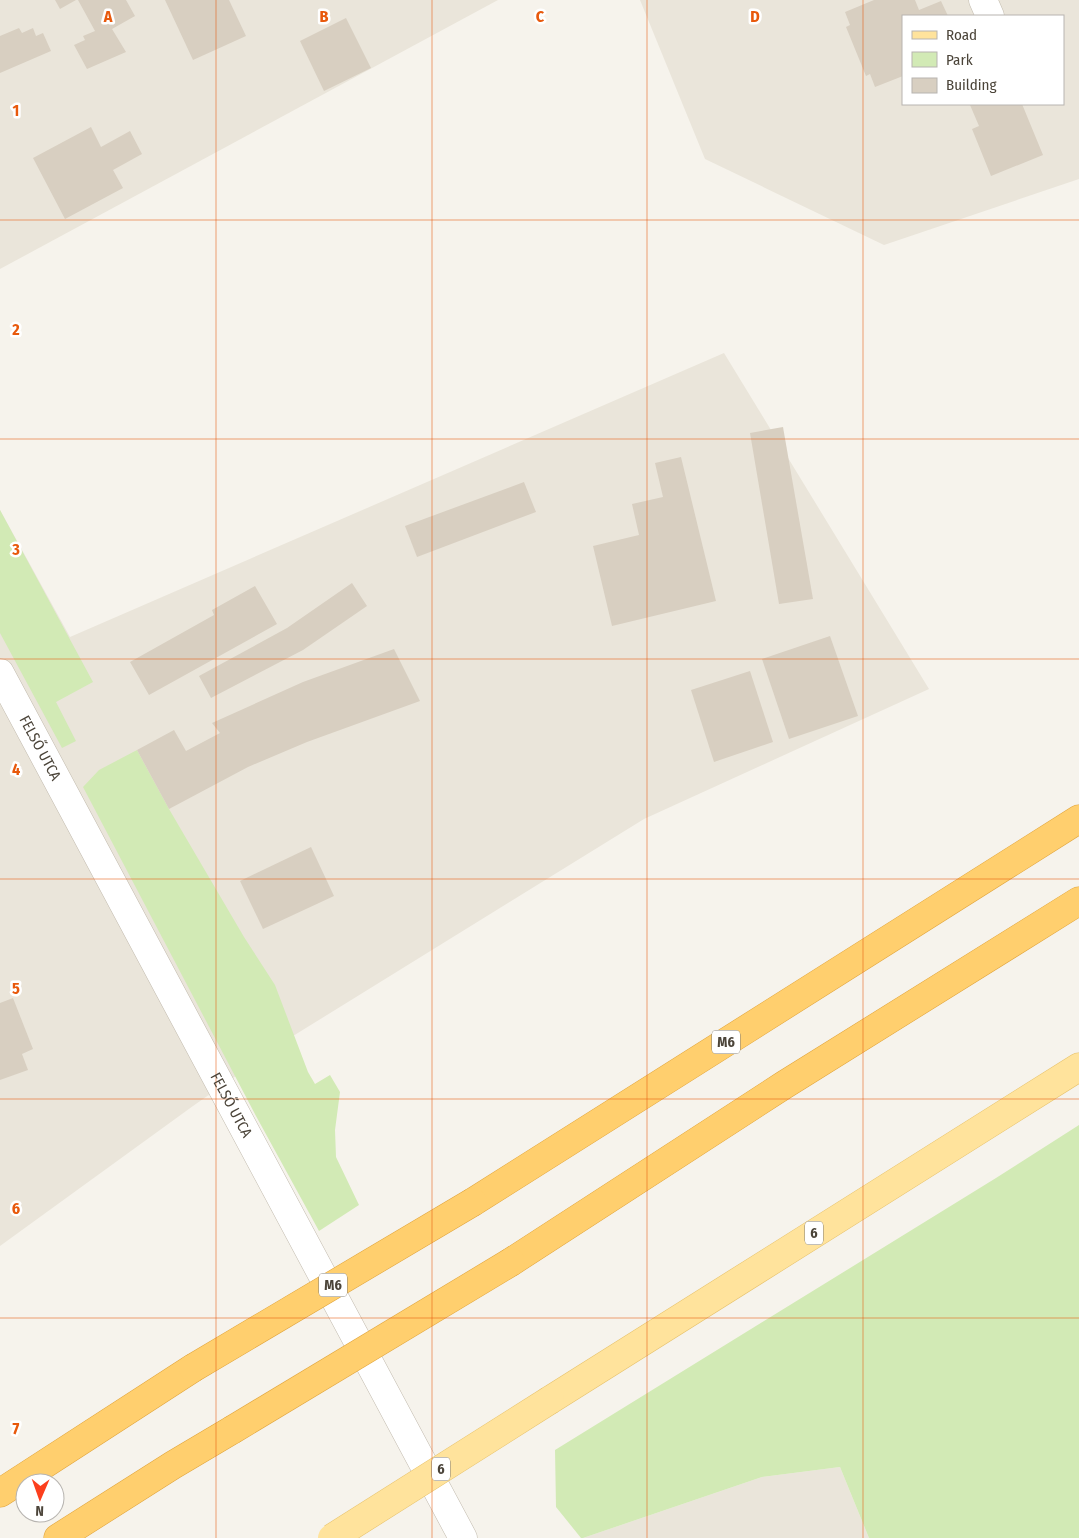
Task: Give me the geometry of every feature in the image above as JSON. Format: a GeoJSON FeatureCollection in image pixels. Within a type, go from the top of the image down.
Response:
{"type":"FeatureCollection","features":[{"type":"Feature","properties":{"kind":"highway","name":"M6"},"geometry":{"type":"LineString","coordinates":[[0,1493],[193,1368],[473,1202],[1079,819]]}},
{"type":"Feature","properties":{"kind":"highway"},"geometry":{"type":"LineString","coordinates":[[58,1538],[174,1465],[511,1262],[784,1086],[1079,901]]}},
{"type":"Feature","properties":{"kind":"main road","name":"6"},"geometry":{"type":"LineString","coordinates":[[332,1538],[1079,1067]]}},
{"type":"Feature","properties":{"kind":"street"},"geometry":{"type":"LineString","coordinates":[[983,0],[990,15]]}},
{"type":"Feature","properties":{"kind":"street","name":"FELSŐ UTCA"},"geometry":{"type":"LineString","coordinates":[[0,673],[463,1538]]}},
{"type":"Feature","properties":{"kind":"shaded area"},"geometry":{"type":"Polygon","coordinates":[[[0,0],[498,0],[0,269],[0,0]]]}},
{"type":"Feature","properties":{"kind":"shaded area"},"geometry":{"type":"Polygon","coordinates":[[[640,0],[1079,0],[1079,179],[884,245],[705,159],[640,0]]]}},
{"type":"Feature","properties":{"kind":"shaded area"},"geometry":{"type":"Polygon","coordinates":[[[724,353],[929,689],[644,819],[293,1036],[0,1246],[0,510],[70,637],[724,353]]]}},
{"type":"Feature","properties":{"kind":"shaded area"},"geometry":{"type":"Polygon","coordinates":[[[840,1467],[869,1538],[583,1538],[762,1477],[840,1467]]]}},
{"type":"Feature","properties":{"kind":"green space"},"geometry":{"type":"Polygon","coordinates":[[[0,510],[93,682],[56,702],[76,741],[62,748],[0,633],[0,510]]]}},
{"type":"Feature","properties":{"kind":"green space"},"geometry":{"type":"Polygon","coordinates":[[[137,750],[169,809],[244,937],[275,985],[308,1072],[315,1084],[330,1075],[340,1092],[335,1130],[336,1157],[359,1205],[319,1231],[256,1116],[83,787],[99,770],[137,750]]]}},
{"type":"Feature","properties":{"kind":"green space"},"geometry":{"type":"Polygon","coordinates":[[[1079,1125],[1079,1538],[869,1538],[840,1467],[762,1477],[583,1538],[581,1538],[556,1507],[555,1450],[1079,1125]]]}},
{"type":"Feature","properties":{"kind":"building"},"geometry":{"type":"Polygon","coordinates":[[[55,0],[76,0],[60,9],[55,0]]]}},
{"type":"Feature","properties":{"kind":"building"},"geometry":{"type":"Polygon","coordinates":[[[78,0],[126,0],[135,16],[112,29],[126,52],[87,69],[74,45],[85,40],[83,36],[95,31],[78,0]]]}},
{"type":"Feature","properties":{"kind":"building"},"geometry":{"type":"Polygon","coordinates":[[[165,0],[229,0],[246,36],[193,60],[165,0]]]}},
{"type":"Feature","properties":{"kind":"building"},"geometry":{"type":"Polygon","coordinates":[[[874,0],[915,0],[919,10],[941,1],[948,15],[902,15],[902,76],[875,87],[870,74],[866,76],[846,27],[850,25],[845,12],[874,0]]]}},
{"type":"Feature","properties":{"kind":"building"},"geometry":{"type":"Polygon","coordinates":[[[346,18],[371,68],[324,91],[300,41],[346,18]]]}},
{"type":"Feature","properties":{"kind":"building"},"geometry":{"type":"Polygon","coordinates":[[[19,28],[22,33],[33,28],[36,36],[43,33],[51,51],[0,73],[0,36],[19,28]]]}},
{"type":"Feature","properties":{"kind":"building"},"geometry":{"type":"Polygon","coordinates":[[[970,105],[1022,105],[1043,155],[991,176],[972,129],[979,126],[970,105]]]}},
{"type":"Feature","properties":{"kind":"building"},"geometry":{"type":"Polygon","coordinates":[[[91,127],[101,147],[130,131],[142,154],[113,170],[123,188],[65,219],[33,158],[91,127]]]}},
{"type":"Feature","properties":{"kind":"building"},"geometry":{"type":"Polygon","coordinates":[[[783,427],[813,599],[779,604],[750,433],[783,427]]]}},
{"type":"Feature","properties":{"kind":"building"},"geometry":{"type":"Polygon","coordinates":[[[681,457],[716,601],[612,626],[593,546],[639,535],[632,504],[663,497],[655,463],[681,457]]]}},
{"type":"Feature","properties":{"kind":"building"},"geometry":{"type":"Polygon","coordinates":[[[524,482],[536,512],[417,557],[405,526],[524,482]]]}},
{"type":"Feature","properties":{"kind":"building"},"geometry":{"type":"Polygon","coordinates":[[[352,583],[367,606],[303,650],[211,698],[199,676],[287,628],[352,583]]]}},
{"type":"Feature","properties":{"kind":"building"},"geometry":{"type":"Polygon","coordinates":[[[255,586],[277,624],[149,695],[130,662],[214,615],[212,610],[255,586]]]}},
{"type":"Feature","properties":{"kind":"building"},"geometry":{"type":"Polygon","coordinates":[[[830,636],[858,716],[789,739],[762,659],[830,636]]]}},
{"type":"Feature","properties":{"kind":"building"},"geometry":{"type":"Polygon","coordinates":[[[394,649],[420,701],[307,742],[248,767],[169,809],[137,750],[174,730],[186,751],[220,733],[212,723],[303,682],[394,649]]]}},
{"type":"Feature","properties":{"kind":"building"},"geometry":{"type":"Polygon","coordinates":[[[750,671],[773,742],[714,762],[691,690],[750,671]]]}},
{"type":"Feature","properties":{"kind":"building"},"geometry":{"type":"Polygon","coordinates":[[[311,847],[334,896],[263,929],[240,881],[311,847]]]}},
{"type":"Feature","properties":{"kind":"building"},"geometry":{"type":"Polygon","coordinates":[[[13,998],[33,1049],[22,1054],[28,1070],[0,1080],[0,1003],[13,998]]]}}]}
